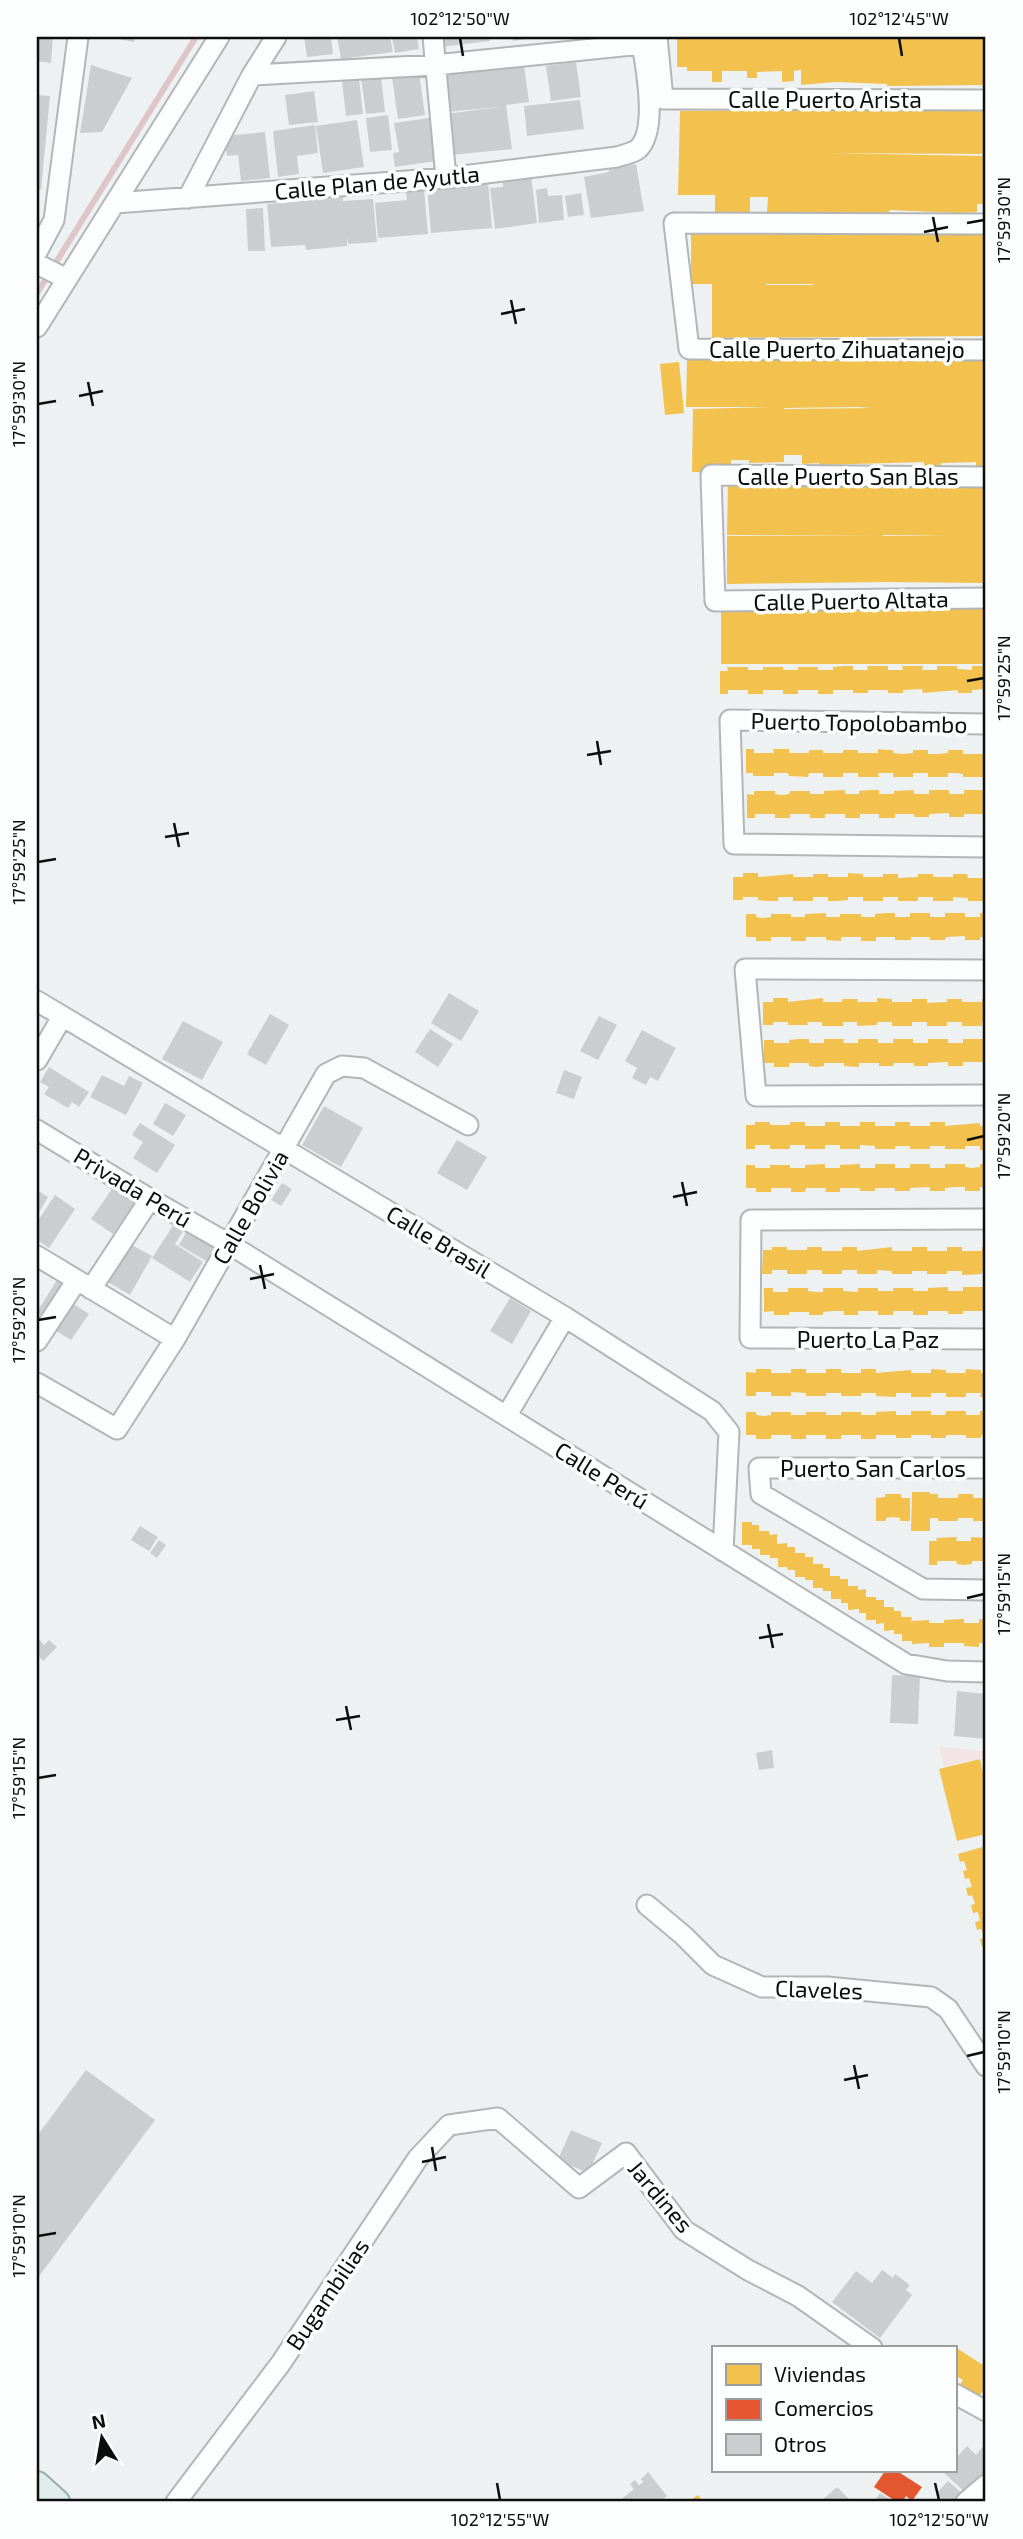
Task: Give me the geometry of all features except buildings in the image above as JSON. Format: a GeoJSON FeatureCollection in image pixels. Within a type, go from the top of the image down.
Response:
{"type":"FeatureCollection","features":[{"type":"Feature","properties":{"kind":"main road"},"geometry":{"type":"LineString","coordinates":[[37,2484],[57,2502]]}},
{"type":"Feature","properties":{"kind":"street"},"geometry":{"type":"LineString","coordinates":[[37,252],[54,220],[78,37]]}},
{"type":"Feature","properties":{"kind":"street"},"geometry":{"type":"LineString","coordinates":[[37,327],[65,278],[115,204],[219,37]]}},
{"type":"Feature","properties":{"kind":"street"},"geometry":{"type":"LineString","coordinates":[[188,198],[252,75],[276,37]]}},
{"type":"Feature","properties":{"kind":"street"},"geometry":{"type":"LineString","coordinates":[[433,37],[446,178]]}},
{"type":"Feature","properties":{"kind":"street"},"geometry":{"type":"LineString","coordinates":[[252,75],[435,65],[647,39]]}},
{"type":"Feature","properties":{"kind":"street","name":"Calle Plan de Ayutla"},"geometry":{"type":"LineString","coordinates":[[115,204],[446,178],[617,157],[637,150],[647,135],[647,39]]}},
{"type":"Feature","properties":{"kind":"street","name":"Calle Puerto Arista"},"geometry":{"type":"LineString","coordinates":[[647,39],[663,99],[986,100]]}},
{"type":"Feature","properties":{"kind":"street","name":"Calle Puerto Zihuatanejo"},"geometry":{"type":"LineString","coordinates":[[986,224],[674,223],[689,349],[986,350]]}},
{"type":"Feature","properties":{"kind":"street"},"geometry":{"type":"LineString","coordinates":[[37,264],[65,278]]}},
{"type":"Feature","properties":{"kind":"street","name":"Calle Puerto San Blas"},"geometry":{"type":"LineString","coordinates":[[715,601],[711,475],[986,477]]}},
{"type":"Feature","properties":{"kind":"street","name":"Calle Puerto Altata"},"geometry":{"type":"LineString","coordinates":[[715,601],[986,598]]}},
{"type":"Feature","properties":{"kind":"street","name":"Puerto Topolobambo"},"geometry":{"type":"LineString","coordinates":[[986,724],[730,720],[734,844],[986,847]]}},
{"type":"Feature","properties":{"kind":"street"},"geometry":{"type":"LineString","coordinates":[[986,970],[745,969],[755,1096],[986,1096]]}},
{"type":"Feature","properties":{"kind":"street","name":"Calle Brasil"},"geometry":{"type":"LineString","coordinates":[[37,1001],[565,1317],[712,1411],[729,1432],[723,1551]]}},
{"type":"Feature","properties":{"kind":"street"},"geometry":{"type":"LineString","coordinates":[[37,1060],[62,1017]]}},
{"type":"Feature","properties":{"kind":"street","name":"Calle Bolivia"},"geometry":{"type":"LineString","coordinates":[[44,1388],[117,1429],[175,1339],[326,1074],[342,1066],[365,1068],[468,1125]]}},
{"type":"Feature","properties":{"kind":"street","name":"Privada Perú"},"geometry":{"type":"LineString","coordinates":[[37,1130],[229,1244]]}},
{"type":"Feature","properties":{"kind":"street"},"geometry":{"type":"LineString","coordinates":[[37,1341],[150,1199]]}},
{"type":"Feature","properties":{"kind":"street","name":"Puerto La Paz"},"geometry":{"type":"LineString","coordinates":[[986,1219],[751,1220],[750,1338],[986,1339]]}},
{"type":"Feature","properties":{"kind":"street","name":"Calle Perú"},"geometry":{"type":"LineString","coordinates":[[229,1244],[906,1664],[947,1671],[986,1672]]}},
{"type":"Feature","properties":{"kind":"street"},"geometry":{"type":"LineString","coordinates":[[37,1256],[175,1339]]}},
{"type":"Feature","properties":{"kind":"street"},"geometry":{"type":"LineString","coordinates":[[507,1415],[565,1317]]}},
{"type":"Feature","properties":{"kind":"street","name":"Puerto San Carlos"},"geometry":{"type":"LineString","coordinates":[[986,1468],[760,1468],[761,1494],[922,1589],[986,1590]]}},
{"type":"Feature","properties":{"kind":"street","name":"Claveles"},"geometry":{"type":"LineString","coordinates":[[647,1905],[713,1965],[762,1987],[827,1987],[931,1997],[948,2009],[986,2066]]}},
{"type":"Feature","properties":{"kind":"street","name":"Jardines"},"geometry":{"type":"LineString","coordinates":[[498,2118],[579,2188],[626,2153],[684,2230],[748,2270],[798,2296],[869,2346]]}},
{"type":"Feature","properties":{"kind":"street","name":"Bugambilias"},"geometry":{"type":"LineString","coordinates":[[176,2502],[281,2363],[418,2158],[449,2124],[498,2118]]}},
{"type":"Feature","properties":{"kind":"street"},"geometry":{"type":"LineString","coordinates":[[956,2395],[986,2411]]}},
{"type":"Feature","properties":{"kind":"street"},"geometry":{"type":"LineString","coordinates":[[966,2502],[986,2485]]}},
{"type":"Feature","properties":{"kind":"shaded area"},"geometry":{"type":"Polygon","coordinates":[[[939,1746],[986,1752],[986,1778],[981,1758],[944,1767],[939,1746]]]}},
{"type":"Feature","properties":{"kind":"waterway"},"geometry":{"type":"LineString","coordinates":[[37,293],[196,37]]}}]}
